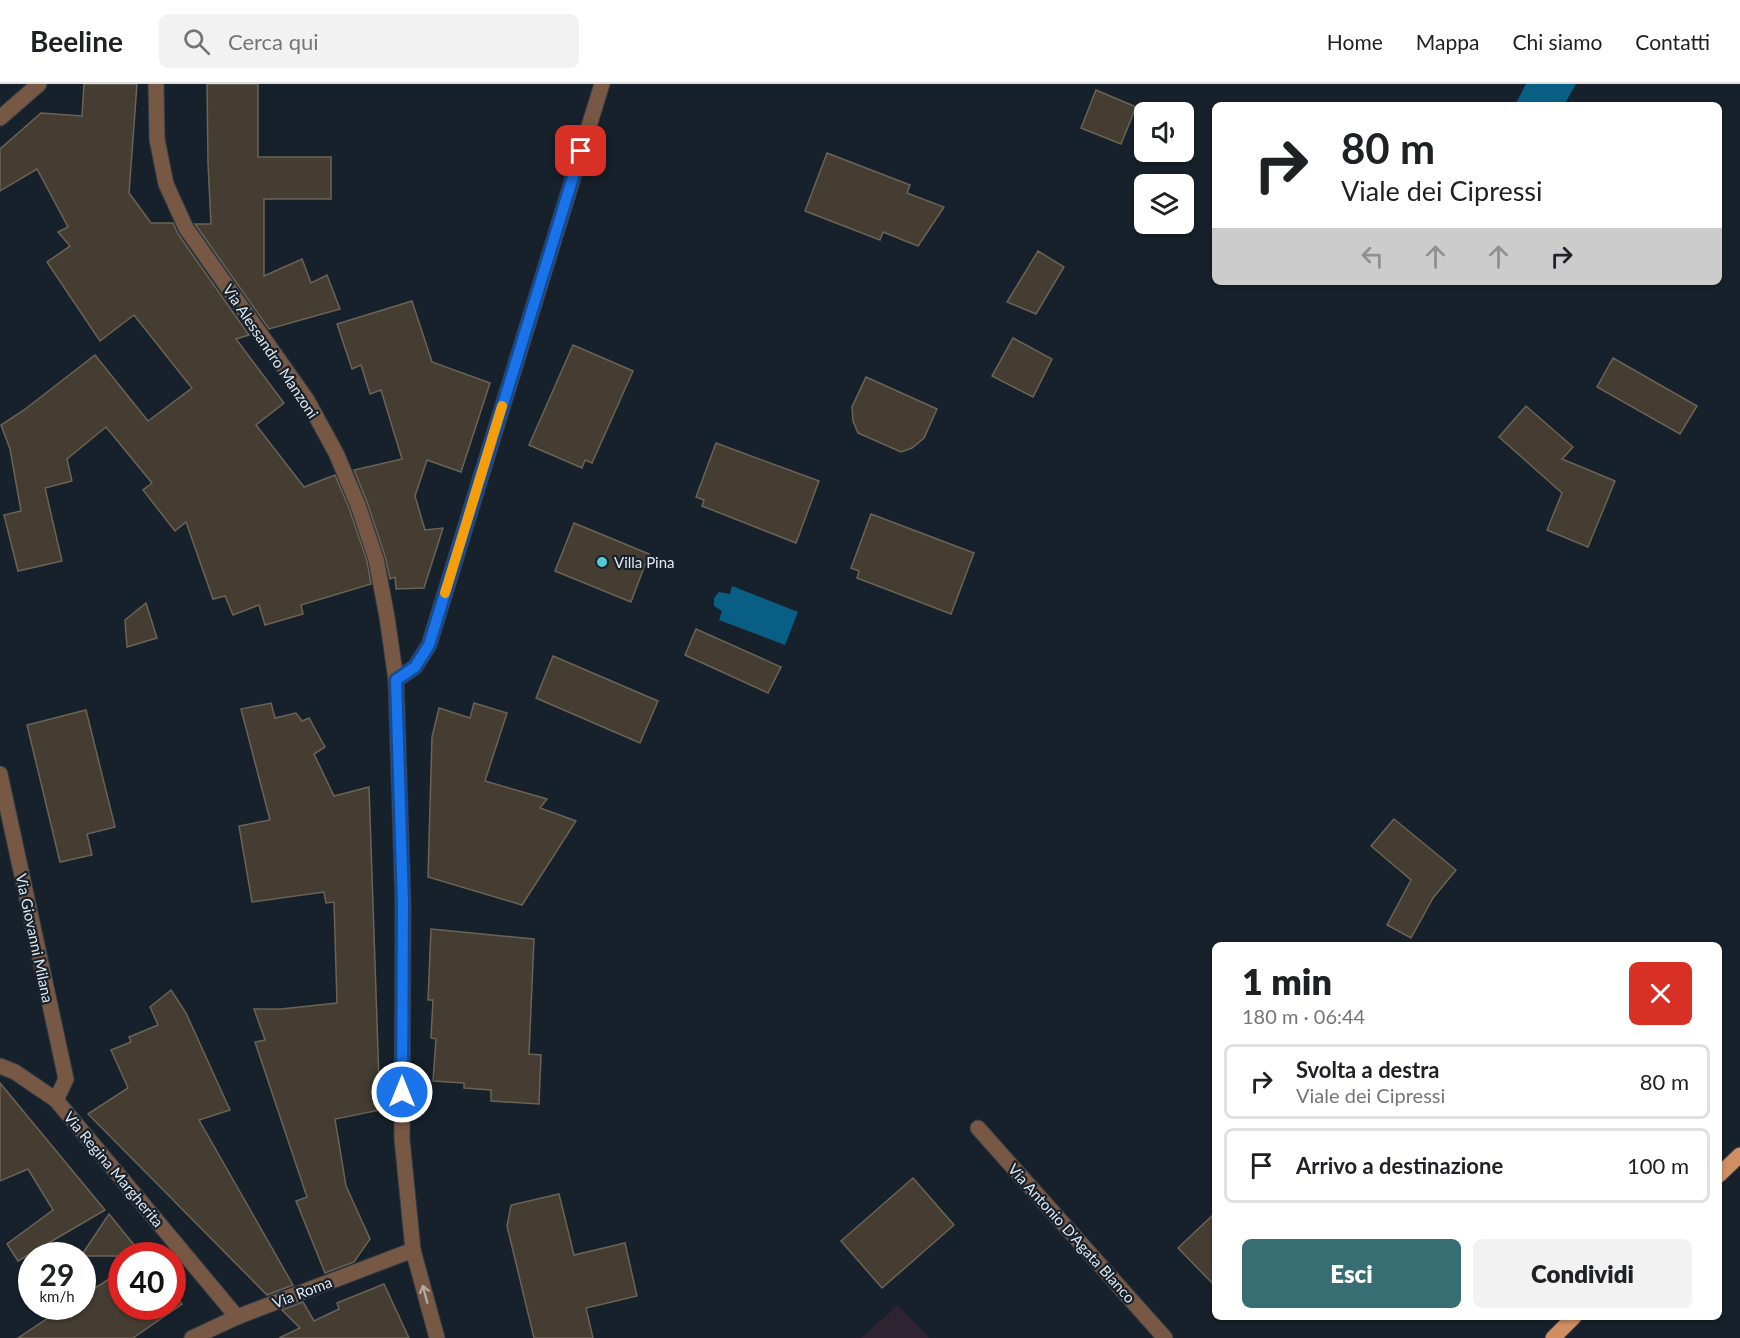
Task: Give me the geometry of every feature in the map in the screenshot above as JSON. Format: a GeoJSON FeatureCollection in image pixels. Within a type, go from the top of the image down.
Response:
{"type":"FeatureCollection","features":[{"type":"Feature","properties":{"kind":"main road"},"geometry":{"type":"LineString","coordinates":[[1722,1172],[1740,1155]]}},
{"type":"Feature","properties":{"kind":"main road"},"geometry":{"type":"LineString","coordinates":[[1553,1338],[1571,1320]]}},
{"type":"Feature","properties":{"kind":"street"},"geometry":{"type":"LineString","coordinates":[[0,118],[39,84]]}},
{"type":"Feature","properties":{"kind":"street","name":"Via Alessandro Manzoni"},"geometry":{"type":"LineString","coordinates":[[156,84],[157,139],[166,184],[186,228],[306,400],[336,453],[358,505],[375,559],[387,617],[396,680],[403,903],[402,1139],[414,1250],[437,1338]]}},
{"type":"Feature","properties":{"kind":"street"},"geometry":{"type":"LineString","coordinates":[[396,680],[415,667],[429,645],[602,84]]}},
{"type":"Feature","properties":{"kind":"street","name":"Via Giovanni Milana"},"geometry":{"type":"LineString","coordinates":[[0,774],[66,1079],[56,1100]]}},
{"type":"Feature","properties":{"kind":"street","name":"Via Regina Margherita"},"geometry":{"type":"LineString","coordinates":[[0,1066],[15,1072],[56,1100],[237,1317]]}},
{"type":"Feature","properties":{"kind":"street","name":"Via Antonio D'Agata Blanco"},"geometry":{"type":"LineString","coordinates":[[978,1128],[1165,1338]]}},
{"type":"Feature","properties":{"kind":"street","name":"Via Roma"},"geometry":{"type":"LineString","coordinates":[[192,1338],[237,1317],[414,1250]]}},
{"type":"Feature","properties":{"kind":"shaded area"},"geometry":{"type":"Polygon","coordinates":[[[898,1305],[929,1338],[861,1338],[898,1305]]]}},
{"type":"Feature","properties":{"kind":"water"},"geometry":{"type":"Polygon","coordinates":[[[1526,84],[1576,84],[1566,102],[1517,102],[1526,84]]]}},
{"type":"Feature","properties":{"kind":"water"},"geometry":{"type":"Polygon","coordinates":[[[732,586],[798,612],[785,645],[719,620],[722,611],[714,606],[714,598],[719,592],[730,594],[732,586]]]}},
{"type":"Feature","properties":{"kind":"building"},"geometry":{"type":"Polygon","coordinates":[[[84,84],[137,84],[129,193],[151,223],[173,223],[178,234],[249,335],[236,339],[284,403],[256,425],[304,487],[335,475],[367,561],[371,584],[301,605],[303,614],[265,625],[259,605],[233,615],[225,596],[213,599],[186,522],[175,531],[143,490],[152,483],[106,427],[67,459],[72,481],[45,488],[62,561],[18,571],[4,515],[21,511],[10,449],[1,425],[95,355],[148,421],[192,388],[134,315],[100,341],[47,262],[70,246],[58,232],[68,227],[37,169],[0,191],[0,149],[41,113],[82,116],[84,84]]]}},
{"type":"Feature","properties":{"kind":"building"},"geometry":{"type":"Polygon","coordinates":[[[207,84],[258,84],[258,157],[331,157],[331,199],[264,199],[264,276],[302,259],[311,283],[327,275],[340,309],[269,329],[195,224],[211,224],[207,84]]]}},
{"type":"Feature","properties":{"kind":"building"},"geometry":{"type":"Polygon","coordinates":[[[1096,90],[1134,106],[1134,112],[1121,144],[1081,128],[1096,90]]]}},
{"type":"Feature","properties":{"kind":"building"},"geometry":{"type":"Polygon","coordinates":[[[827,153],[910,185],[907,193],[944,207],[918,246],[883,232],[880,240],[805,211],[827,153]]]}},
{"type":"Feature","properties":{"kind":"building"},"geometry":{"type":"Polygon","coordinates":[[[1038,251],[1064,267],[1036,314],[1007,302],[1038,251]]]}},
{"type":"Feature","properties":{"kind":"building"},"geometry":{"type":"Polygon","coordinates":[[[412,301],[432,362],[490,383],[461,472],[427,460],[415,496],[425,530],[443,528],[424,588],[396,589],[395,577],[390,579],[385,556],[354,470],[402,459],[381,390],[370,394],[361,365],[352,369],[337,324],[412,301]]]}},
{"type":"Feature","properties":{"kind":"building"},"geometry":{"type":"Polygon","coordinates":[[[1013,338],[1052,359],[1033,397],[992,376],[1013,338]]]}},
{"type":"Feature","properties":{"kind":"building"},"geometry":{"type":"Polygon","coordinates":[[[573,345],[633,371],[592,463],[585,460],[582,468],[529,445],[573,345]]]}},
{"type":"Feature","properties":{"kind":"building"},"geometry":{"type":"Polygon","coordinates":[[[1613,358],[1697,406],[1680,434],[1597,387],[1613,358]]]}},
{"type":"Feature","properties":{"kind":"building"},"geometry":{"type":"Polygon","coordinates":[[[866,377],[937,409],[924,438],[912,448],[901,452],[858,433],[853,421],[852,407],[866,377]]]}},
{"type":"Feature","properties":{"kind":"building"},"geometry":{"type":"Polygon","coordinates":[[[1526,406],[1573,447],[1562,459],[1615,481],[1588,547],[1547,530],[1562,493],[1499,437],[1526,406]]]}},
{"type":"Feature","properties":{"kind":"building"},"geometry":{"type":"Polygon","coordinates":[[[716,443],[819,481],[796,543],[702,506],[704,500],[696,497],[716,443]]]}},
{"type":"Feature","properties":{"kind":"building"},"geometry":{"type":"Polygon","coordinates":[[[871,514],[974,553],[951,614],[857,578],[859,571],[851,568],[871,514]]]}},
{"type":"Feature","properties":{"kind":"building","name":"Villa Pina"},"geometry":{"type":"Polygon","coordinates":[[[574,523],[649,554],[631,602],[555,571],[574,523]]]}},
{"type":"Feature","properties":{"kind":"building"},"geometry":{"type":"Polygon","coordinates":[[[146,603],[157,638],[127,647],[125,620],[146,603]]]}},
{"type":"Feature","properties":{"kind":"building"},"geometry":{"type":"Polygon","coordinates":[[[696,629],[781,667],[768,693],[685,655],[696,629]]]}},
{"type":"Feature","properties":{"kind":"building"},"geometry":{"type":"Polygon","coordinates":[[[553,656],[658,701],[640,743],[536,698],[553,656]]]}},
{"type":"Feature","properties":{"kind":"building"},"geometry":{"type":"Polygon","coordinates":[[[271,703],[275,718],[296,713],[302,721],[309,718],[325,747],[314,754],[334,796],[369,787],[380,1110],[335,1119],[346,1186],[370,1239],[354,1262],[325,1273],[296,1201],[307,1197],[255,1042],[265,1040],[254,1009],[281,1009],[337,1003],[334,902],[326,903],[324,892],[252,902],[239,826],[270,820],[241,709],[271,703]]]}},
{"type":"Feature","properties":{"kind":"building"},"geometry":{"type":"Polygon","coordinates":[[[474,703],[507,713],[485,781],[547,799],[540,808],[576,821],[522,905],[428,877],[432,737],[439,708],[470,718],[474,703]]]}},
{"type":"Feature","properties":{"kind":"building"},"geometry":{"type":"Polygon","coordinates":[[[86,710],[115,827],[87,834],[92,855],[60,862],[27,725],[86,710]]]}},
{"type":"Feature","properties":{"kind":"building"},"geometry":{"type":"Polygon","coordinates":[[[1394,819],[1456,870],[1433,898],[1411,938],[1387,925],[1411,880],[1371,846],[1394,819]]]}},
{"type":"Feature","properties":{"kind":"building"},"geometry":{"type":"Polygon","coordinates":[[[431,929],[534,939],[529,1054],[541,1055],[539,1104],[491,1101],[491,1090],[464,1088],[464,1083],[433,1081],[436,1039],[431,1038],[433,1000],[428,1000],[431,929]]]}},
{"type":"Feature","properties":{"kind":"building"},"geometry":{"type":"Polygon","coordinates":[[[171,990],[186,1013],[230,1110],[199,1120],[293,1285],[267,1295],[88,1114],[128,1088],[111,1050],[131,1042],[129,1037],[158,1025],[150,1007],[171,990]]]}},
{"type":"Feature","properties":{"kind":"building"},"geometry":{"type":"Polygon","coordinates":[[[0,1083],[105,1210],[50,1242],[18,1242],[18,1261],[7,1244],[53,1210],[28,1169],[0,1181],[0,1083]]]}},
{"type":"Feature","properties":{"kind":"building"},"geometry":{"type":"Polygon","coordinates":[[[913,1178],[954,1225],[882,1288],[841,1241],[913,1178]]]}},
{"type":"Feature","properties":{"kind":"building"},"geometry":{"type":"Polygon","coordinates":[[[559,1194],[574,1255],[625,1243],[637,1296],[586,1308],[593,1338],[534,1338],[507,1226],[511,1205],[559,1194]]]}},
{"type":"Feature","properties":{"kind":"building"},"geometry":{"type":"Polygon","coordinates":[[[109,1214],[132,1242],[108,1242],[108,1256],[96,1256],[96,1242],[90,1242],[109,1214]]]}},
{"type":"Feature","properties":{"kind":"building"},"geometry":{"type":"Polygon","coordinates":[[[1212,1216],[1212,1283],[1178,1248],[1212,1216]]]}},
{"type":"Feature","properties":{"kind":"building"},"geometry":{"type":"Polygon","coordinates":[[[108,1280],[108,1320],[159,1320],[133,1338],[18,1338],[45,1320],[96,1320],[96,1287],[108,1280]]]}},
{"type":"Feature","properties":{"kind":"building"},"geometry":{"type":"Polygon","coordinates":[[[384,1284],[409,1338],[279,1338],[300,1328],[282,1310],[303,1302],[314,1321],[339,1309],[337,1303],[384,1284]]]}},
{"type":"Feature","properties":{"kind":"slow traffic"},"geometry":{"type":"LineString","coordinates":[[445,593],[502,406]]}},
{"type":"Feature","properties":{"kind":"place","name":"Villa Pina"},"geometry":{"type":"Point","coordinates":[602,562]}},
{"type":"Feature","properties":{"kind":"route"},"geometry":{"type":"LineString","coordinates":[[402,1092],[403,903],[396,680],[415,667],[429,645],[581,151]]}}]}
